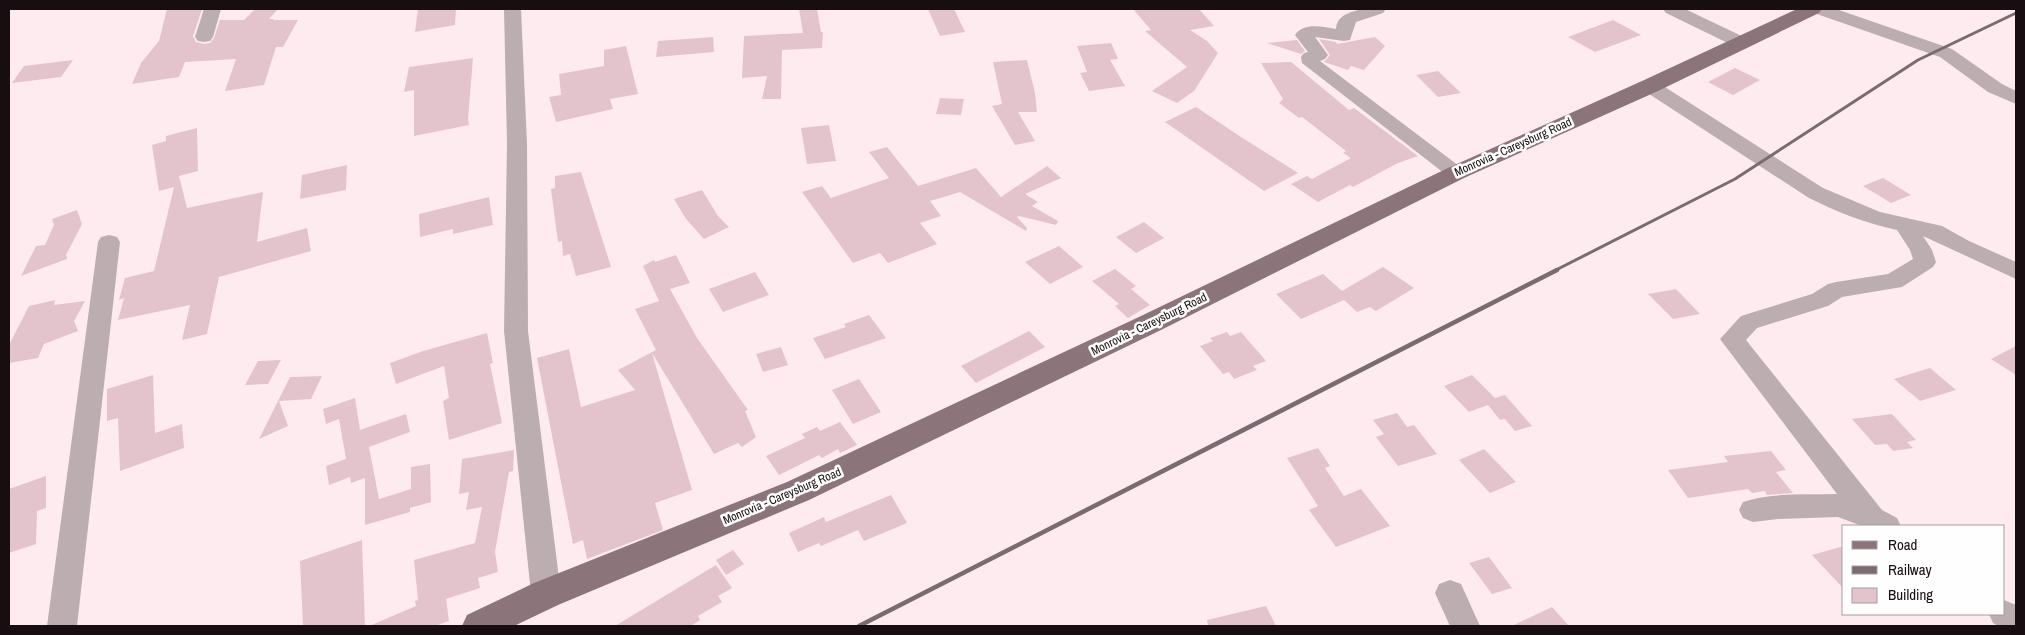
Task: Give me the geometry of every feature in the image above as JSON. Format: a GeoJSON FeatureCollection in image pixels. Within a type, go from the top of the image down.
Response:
{"type":"FeatureCollection","features":[{"type":"Feature","properties":{"kind":"main road","name":"Monrovia - Careysburg Road"},"geometry":{"type":"LineString","coordinates":[[480,626],[546,594],[798,491],[1151,323],[1456,172],[1650,86],[1812,9]]}},
{"type":"Feature","properties":{"kind":"street"},"geometry":{"type":"LineString","coordinates":[[204,37],[212,9]]}},
{"type":"Feature","properties":{"kind":"street"},"geometry":{"type":"LineString","coordinates":[[512,9],[517,144],[516,331],[546,594]]}},
{"type":"Feature","properties":{"kind":"street"},"geometry":{"type":"LineString","coordinates":[[1378,9],[1350,18],[1346,24],[1344,36],[1314,31],[1304,34],[1319,55],[1310,57],[1311,63],[1456,172]]}},
{"type":"Feature","properties":{"kind":"street"},"geometry":{"type":"LineString","coordinates":[[1672,9],[1742,43]]}},
{"type":"Feature","properties":{"kind":"street"},"geometry":{"type":"LineString","coordinates":[[1820,9],[1946,54],[1995,88],[2016,98]]}},
{"type":"Feature","properties":{"kind":"street"},"geometry":{"type":"LineString","coordinates":[[1650,86],[1816,193],[1845,207],[1875,218],[1934,231],[1961,246],[2016,271]]}},
{"type":"Feature","properties":{"kind":"street"},"geometry":{"type":"LineString","coordinates":[[1879,522],[1732,339],[1749,322],[1820,300],[1836,290],[1894,281],[1925,262],[1921,250],[1904,224]]}},
{"type":"Feature","properties":{"kind":"street"},"geometry":{"type":"LineString","coordinates":[[62,626],[109,242]]}},
{"type":"Feature","properties":{"kind":"street"},"geometry":{"type":"LineString","coordinates":[[1753,510],[1778,507],[1840,505],[1879,522]]}},
{"type":"Feature","properties":{"kind":"street"},"geometry":{"type":"LineString","coordinates":[[1450,593],[1465,626]]}},
{"type":"Feature","properties":{"kind":"street"},"geometry":{"type":"LineString","coordinates":[[2005,614],[2016,623]]}},
{"type":"Feature","properties":{"kind":"building"},"geometry":{"type":"Polygon","coordinates":[[[167,9],[202,9],[193,36],[196,42],[204,44],[210,43],[214,38],[220,20],[244,20],[255,9],[278,9],[269,19],[298,20],[283,47],[276,47],[264,85],[225,91],[236,59],[185,62],[179,77],[132,84],[141,63],[159,41],[167,9]]]}},
{"type":"Feature","properties":{"kind":"building"},"geometry":{"type":"Polygon","coordinates":[[[418,9],[456,9],[455,25],[415,32],[418,9]]]}},
{"type":"Feature","properties":{"kind":"building"},"geometry":{"type":"Polygon","coordinates":[[[799,9],[817,9],[821,32],[823,32],[822,48],[782,50],[781,99],[762,99],[767,76],[742,78],[744,36],[803,33],[799,9]]]}},
{"type":"Feature","properties":{"kind":"building"},"geometry":{"type":"Polygon","coordinates":[[[928,9],[954,9],[965,32],[940,36],[928,9]]]}},
{"type":"Feature","properties":{"kind":"building"},"geometry":{"type":"Polygon","coordinates":[[[1133,9],[1199,9],[1214,26],[1190,30],[1207,41],[1218,53],[1194,91],[1177,103],[1152,91],[1187,67],[1145,31],[1151,30],[1133,9]]]}},
{"type":"Feature","properties":{"kind":"building"},"geometry":{"type":"Polygon","coordinates":[[[1613,20],[1641,35],[1595,52],[1568,37],[1613,20]]]}},
{"type":"Feature","properties":{"kind":"building"},"geometry":{"type":"Polygon","coordinates":[[[713,37],[714,52],[656,57],[658,41],[713,37]]]}},
{"type":"Feature","properties":{"kind":"building"},"geometry":{"type":"Polygon","coordinates":[[[1375,37],[1385,46],[1364,70],[1351,66],[1348,70],[1324,62],[1330,55],[1319,39],[1336,42],[1337,44],[1375,37]]]}},
{"type":"Feature","properties":{"kind":"building"},"geometry":{"type":"Polygon","coordinates":[[[1297,40],[1305,51],[1301,54],[1267,43],[1297,40]]]}},
{"type":"Feature","properties":{"kind":"building"},"geometry":{"type":"Polygon","coordinates":[[[1111,43],[1118,59],[1110,60],[1125,86],[1089,91],[1080,73],[1087,72],[1077,46],[1111,43]]]}},
{"type":"Feature","properties":{"kind":"building"},"geometry":{"type":"Polygon","coordinates":[[[626,46],[638,94],[610,99],[613,109],[556,122],[549,97],[561,95],[559,74],[604,66],[604,50],[626,46]]]}},
{"type":"Feature","properties":{"kind":"building"},"geometry":{"type":"Polygon","coordinates":[[[473,58],[469,125],[414,136],[414,90],[404,92],[409,67],[473,58]]]}},
{"type":"Feature","properties":{"kind":"building"},"geometry":{"type":"Polygon","coordinates":[[[73,60],[61,77],[12,83],[24,66],[73,60]]]}},
{"type":"Feature","properties":{"kind":"building"},"geometry":{"type":"Polygon","coordinates":[[[1027,60],[1035,93],[1037,112],[1018,112],[1035,141],[1015,145],[992,106],[1002,104],[993,62],[1027,60]]]}},
{"type":"Feature","properties":{"kind":"building"},"geometry":{"type":"Polygon","coordinates":[[[1291,62],[1349,110],[1354,108],[1418,156],[1398,163],[1353,187],[1350,185],[1318,202],[1291,184],[1307,176],[1312,179],[1351,158],[1343,153],[1346,151],[1302,117],[1299,118],[1279,103],[1283,99],[1261,63],[1291,62]]]}},
{"type":"Feature","properties":{"kind":"building"},"geometry":{"type":"Polygon","coordinates":[[[1735,68],[1760,80],[1733,95],[1708,82],[1735,68]]]}},
{"type":"Feature","properties":{"kind":"building"},"geometry":{"type":"Polygon","coordinates":[[[1438,71],[1461,93],[1438,97],[1416,75],[1438,71]]]}},
{"type":"Feature","properties":{"kind":"building"},"geometry":{"type":"Polygon","coordinates":[[[940,98],[964,99],[961,115],[936,114],[940,98]]]}},
{"type":"Feature","properties":{"kind":"building"},"geometry":{"type":"Polygon","coordinates":[[[1196,107],[1298,173],[1264,191],[1165,122],[1196,107]]]}},
{"type":"Feature","properties":{"kind":"building"},"geometry":{"type":"Polygon","coordinates":[[[829,125],[836,161],[807,164],[801,128],[829,125]]]}},
{"type":"Feature","properties":{"kind":"building"},"geometry":{"type":"Polygon","coordinates":[[[197,128],[198,171],[179,176],[187,208],[263,192],[257,242],[307,228],[311,251],[219,277],[207,334],[182,340],[190,305],[118,320],[124,298],[119,300],[125,278],[154,271],[174,187],[159,191],[152,145],[166,141],[166,136],[197,128]]]}},
{"type":"Feature","properties":{"kind":"building"},"geometry":{"type":"Polygon","coordinates":[[[887,147],[918,186],[976,168],[1001,197],[1047,166],[1061,178],[1025,194],[1038,202],[1032,206],[1058,221],[1056,225],[1017,217],[1027,228],[1026,231],[960,192],[930,201],[941,216],[920,223],[937,244],[888,263],[880,253],[853,263],[802,192],[822,186],[831,198],[889,178],[869,152],[887,147]]]}},
{"type":"Feature","properties":{"kind":"building"},"geometry":{"type":"Polygon","coordinates":[[[347,165],[346,190],[300,199],[302,175],[347,165]]]}},
{"type":"Feature","properties":{"kind":"building"},"geometry":{"type":"Polygon","coordinates":[[[581,172],[611,267],[576,276],[570,254],[563,256],[562,241],[558,242],[551,189],[555,188],[555,176],[581,172]]]}},
{"type":"Feature","properties":{"kind":"building"},"geometry":{"type":"Polygon","coordinates":[[[1883,178],[1911,195],[1891,203],[1863,186],[1883,178]]]}},
{"type":"Feature","properties":{"kind":"building"},"geometry":{"type":"Polygon","coordinates":[[[702,190],[718,216],[729,227],[704,239],[686,219],[674,199],[702,190]]]}},
{"type":"Feature","properties":{"kind":"building"},"geometry":{"type":"Polygon","coordinates":[[[489,197],[493,225],[453,234],[453,229],[420,237],[419,214],[489,197]]]}},
{"type":"Feature","properties":{"kind":"building"},"geometry":{"type":"Polygon","coordinates":[[[77,210],[82,224],[66,255],[67,259],[21,276],[36,246],[45,245],[54,225],[52,219],[77,210]]]}},
{"type":"Feature","properties":{"kind":"building"},"geometry":{"type":"Polygon","coordinates":[[[1144,222],[1164,238],[1136,253],[1116,237],[1144,222]]]}},
{"type":"Feature","properties":{"kind":"building"},"geometry":{"type":"Polygon","coordinates":[[[1059,246],[1083,267],[1050,284],[1025,262],[1059,246]]]}},
{"type":"Feature","properties":{"kind":"building"},"geometry":{"type":"Polygon","coordinates":[[[676,255],[690,283],[670,289],[697,338],[748,410],[745,411],[756,437],[742,447],[738,443],[714,454],[652,353],[692,490],[655,503],[663,530],[587,559],[583,540],[573,544],[537,358],[569,349],[581,407],[635,390],[618,370],[656,350],[635,309],[659,301],[643,266],[654,260],[655,262],[676,255]]]}},
{"type":"Feature","properties":{"kind":"building"},"geometry":{"type":"Polygon","coordinates":[[[1383,267],[1414,288],[1376,311],[1370,307],[1357,312],[1344,300],[1301,319],[1276,294],[1323,274],[1342,291],[1383,267]]]}},
{"type":"Feature","properties":{"kind":"building"},"geometry":{"type":"Polygon","coordinates":[[[1115,269],[1136,286],[1131,289],[1150,305],[1128,318],[1115,306],[1119,304],[1092,281],[1115,269]]]}},
{"type":"Feature","properties":{"kind":"building"},"geometry":{"type":"Polygon","coordinates":[[[755,272],[769,295],[723,312],[709,289],[755,272]]]}},
{"type":"Feature","properties":{"kind":"building"},"geometry":{"type":"Polygon","coordinates":[[[1676,289],[1700,314],[1673,319],[1648,294],[1676,289]]]}},
{"type":"Feature","properties":{"kind":"building"},"geometry":{"type":"Polygon","coordinates":[[[55,300],[54,305],[85,301],[74,321],[78,331],[44,344],[38,358],[9,363],[9,345],[29,306],[55,300]]]}},
{"type":"Feature","properties":{"kind":"building"},"geometry":{"type":"Polygon","coordinates":[[[869,315],[886,338],[825,359],[813,338],[846,327],[844,324],[869,315]]]}},
{"type":"Feature","properties":{"kind":"building"},"geometry":{"type":"Polygon","coordinates":[[[1029,331],[1045,347],[976,383],[961,366],[1029,331]]]}},
{"type":"Feature","properties":{"kind":"building"},"geometry":{"type":"Polygon","coordinates":[[[1227,332],[1230,336],[1241,332],[1266,361],[1253,366],[1257,370],[1234,379],[1229,372],[1223,374],[1200,346],[1213,341],[1210,338],[1227,332]]]}},
{"type":"Feature","properties":{"kind":"building"},"geometry":{"type":"Polygon","coordinates":[[[487,333],[493,363],[490,364],[502,423],[449,440],[443,401],[449,398],[444,366],[396,384],[390,363],[423,351],[487,333]]]}},
{"type":"Feature","properties":{"kind":"building"},"geometry":{"type":"Polygon","coordinates":[[[2016,346],[2016,375],[1991,359],[2016,346]]]}},
{"type":"Feature","properties":{"kind":"building"},"geometry":{"type":"Polygon","coordinates":[[[781,347],[788,365],[763,372],[756,354],[781,347]]]}},
{"type":"Feature","properties":{"kind":"building"},"geometry":{"type":"Polygon","coordinates":[[[281,360],[268,384],[245,385],[258,361],[281,360]]]}},
{"type":"Feature","properties":{"kind":"building"},"geometry":{"type":"Polygon","coordinates":[[[1930,368],[1956,390],[1920,401],[1894,379],[1930,368]]]}},
{"type":"Feature","properties":{"kind":"building"},"geometry":{"type":"Polygon","coordinates":[[[153,375],[155,433],[182,424],[184,448],[120,471],[118,418],[107,421],[107,389],[153,375]]]}},
{"type":"Feature","properties":{"kind":"building"},"geometry":{"type":"Polygon","coordinates":[[[1472,375],[1495,398],[1505,395],[1532,426],[1515,431],[1505,419],[1500,420],[1488,405],[1469,412],[1444,386],[1472,375]]]}},
{"type":"Feature","properties":{"kind":"building"},"geometry":{"type":"Polygon","coordinates":[[[322,376],[311,399],[279,401],[288,426],[259,439],[290,377],[322,376]]]}},
{"type":"Feature","properties":{"kind":"building"},"geometry":{"type":"Polygon","coordinates":[[[859,379],[881,412],[853,424],[832,390],[859,379]]]}},
{"type":"Feature","properties":{"kind":"building"},"geometry":{"type":"Polygon","coordinates":[[[355,398],[360,430],[406,414],[410,432],[369,447],[379,499],[411,489],[411,467],[430,464],[431,502],[410,508],[410,512],[365,525],[365,478],[351,483],[350,477],[329,485],[326,466],[346,459],[339,419],[326,424],[323,409],[355,398]]]}},
{"type":"Feature","properties":{"kind":"building"},"geometry":{"type":"Polygon","coordinates":[[[1397,413],[1407,427],[1414,425],[1437,454],[1398,466],[1376,437],[1384,434],[1373,420],[1397,413]]]}},
{"type":"Feature","properties":{"kind":"building"},"geometry":{"type":"Polygon","coordinates":[[[1892,414],[1916,440],[1907,442],[1913,448],[1893,451],[1887,444],[1875,445],[1852,419],[1892,414]]]}},
{"type":"Feature","properties":{"kind":"building"},"geometry":{"type":"Polygon","coordinates":[[[840,422],[857,445],[840,453],[838,449],[822,458],[819,455],[779,475],[766,456],[805,438],[802,434],[817,427],[820,431],[840,422]]]}},
{"type":"Feature","properties":{"kind":"building"},"geometry":{"type":"Polygon","coordinates":[[[1318,448],[1330,466],[1325,468],[1344,496],[1361,489],[1390,526],[1336,547],[1309,510],[1318,506],[1287,458],[1318,448]]]}},
{"type":"Feature","properties":{"kind":"building"},"geometry":{"type":"Polygon","coordinates":[[[1484,449],[1516,482],[1490,493],[1459,460],[1484,449]]]}},
{"type":"Feature","properties":{"kind":"building"},"geometry":{"type":"Polygon","coordinates":[[[514,450],[513,471],[509,472],[495,552],[498,572],[478,578],[480,588],[446,599],[449,621],[435,626],[369,626],[416,606],[415,601],[418,600],[414,560],[475,543],[482,507],[466,510],[469,492],[459,494],[462,459],[514,450]]]}},
{"type":"Feature","properties":{"kind":"building"},"geometry":{"type":"Polygon","coordinates":[[[1771,451],[1786,470],[1776,472],[1793,493],[1767,495],[1765,491],[1752,493],[1748,489],[1688,498],[1668,470],[1728,462],[1724,456],[1771,451]]]}},
{"type":"Feature","properties":{"kind":"building"},"geometry":{"type":"Polygon","coordinates":[[[46,476],[46,508],[37,511],[36,544],[9,553],[9,489],[46,476]]]}},
{"type":"Feature","properties":{"kind":"building"},"geometry":{"type":"Polygon","coordinates":[[[891,495],[907,523],[864,541],[858,530],[821,546],[819,543],[798,552],[789,533],[824,517],[826,522],[891,495]]]}},
{"type":"Feature","properties":{"kind":"building"},"geometry":{"type":"Polygon","coordinates":[[[362,540],[365,626],[303,626],[300,561],[362,540]]]}},
{"type":"Feature","properties":{"kind":"building"},"geometry":{"type":"Polygon","coordinates":[[[1842,547],[1842,587],[1812,555],[1842,547]]]}},
{"type":"Feature","properties":{"kind":"building"},"geometry":{"type":"Polygon","coordinates":[[[733,550],[744,564],[726,575],[716,560],[733,550]]]}},
{"type":"Feature","properties":{"kind":"building"},"geometry":{"type":"Polygon","coordinates":[[[1489,557],[1512,588],[1492,594],[1469,563],[1489,557]]]}},
{"type":"Feature","properties":{"kind":"building"},"geometry":{"type":"Polygon","coordinates":[[[716,565],[732,588],[718,596],[722,602],[698,616],[700,620],[691,626],[615,626],[716,565]]]}},
{"type":"Feature","properties":{"kind":"building"},"geometry":{"type":"Polygon","coordinates":[[[1266,606],[1276,626],[1208,626],[1207,620],[1266,606]]]}},
{"type":"Feature","properties":{"kind":"building"},"geometry":{"type":"Polygon","coordinates":[[[1552,607],[1569,626],[1512,626],[1552,607]]]}},
{"type":"Feature","properties":{"kind":"railway"},"geometry":{"type":"LineString","coordinates":[[1554,271],[1735,179],[1918,60],[2016,13]]}},
{"type":"Feature","properties":{"kind":"railway"},"geometry":{"type":"LineString","coordinates":[[859,626],[1557,270]]}}]}
